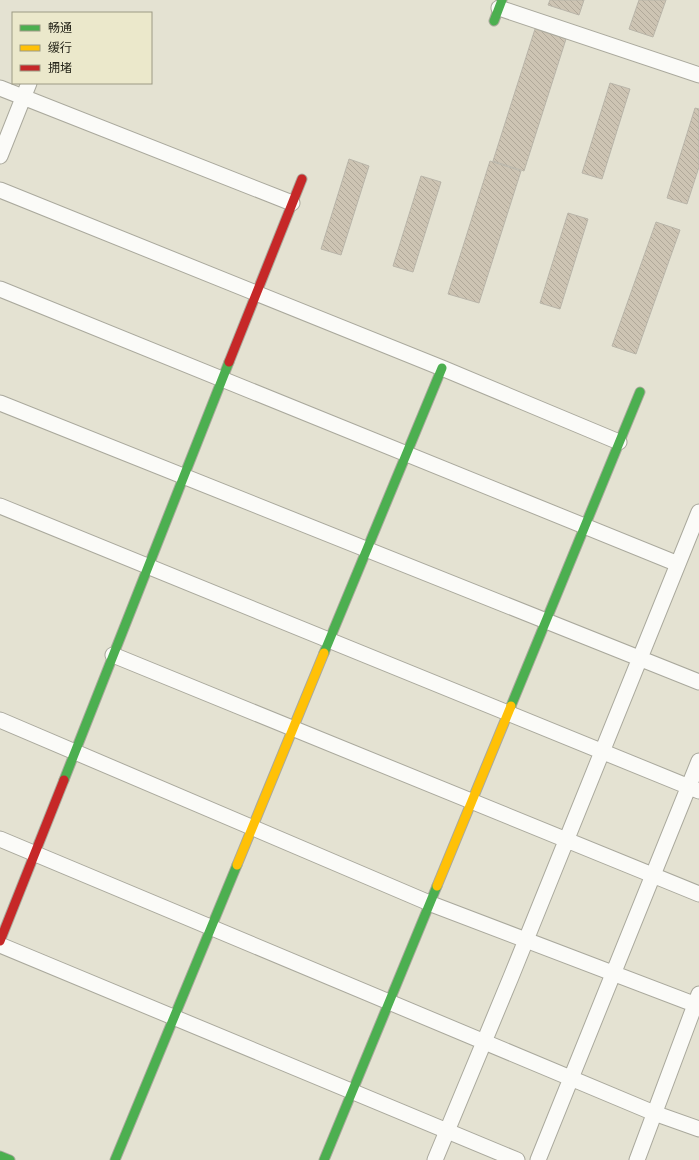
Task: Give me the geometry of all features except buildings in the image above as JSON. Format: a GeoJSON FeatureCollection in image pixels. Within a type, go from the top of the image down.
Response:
{"type":"FeatureCollection","features":[{"type":"Feature","properties":{"kind":"street"},"geometry":{"type":"LineString","coordinates":[[498,10],[699,75]]}},
{"type":"Feature","properties":{"kind":"street"},"geometry":{"type":"LineString","coordinates":[[0,88],[26,90],[292,203]]}},
{"type":"Feature","properties":{"kind":"street"},"geometry":{"type":"LineString","coordinates":[[0,156],[26,90]]}},
{"type":"Feature","properties":{"kind":"street"},"geometry":{"type":"LineString","coordinates":[[0,941],[302,179]]}},
{"type":"Feature","properties":{"kind":"street"},"geometry":{"type":"LineString","coordinates":[[0,190],[442,368],[619,442]]}},
{"type":"Feature","properties":{"kind":"street"},"geometry":{"type":"LineString","coordinates":[[0,289],[678,564]]}},
{"type":"Feature","properties":{"kind":"street"},"geometry":{"type":"LineString","coordinates":[[115,1160],[442,368]]}},
{"type":"Feature","properties":{"kind":"street"},"geometry":{"type":"LineString","coordinates":[[324,1160],[640,392]]}},
{"type":"Feature","properties":{"kind":"street"},"geometry":{"type":"LineString","coordinates":[[0,403],[699,682]]}},
{"type":"Feature","properties":{"kind":"street"},"geometry":{"type":"LineString","coordinates":[[0,506],[694,789]]}},
{"type":"Feature","properties":{"kind":"street"},"geometry":{"type":"LineString","coordinates":[[435,1160],[526,940],[699,512]]}},
{"type":"Feature","properties":{"kind":"street"},"geometry":{"type":"LineString","coordinates":[[113,655],[699,894]]}},
{"type":"Feature","properties":{"kind":"street"},"geometry":{"type":"LineString","coordinates":[[0,720],[430,903],[614,973],[698,1001],[637,1160]]}},
{"type":"Feature","properties":{"kind":"street"},"geometry":{"type":"LineString","coordinates":[[538,1160],[653,875],[694,789],[699,761]]}},
{"type":"Feature","properties":{"kind":"street"},"geometry":{"type":"LineString","coordinates":[[0,839],[571,1079],[654,1113],[699,1129]]}},
{"type":"Feature","properties":{"kind":"street"},"geometry":{"type":"LineString","coordinates":[[0,945],[518,1160]]}},
{"type":"Feature","properties":{"kind":"street"},"geometry":{"type":"LineString","coordinates":[[0,1156],[10,1160]]}},
{"type":"Feature","properties":{"kind":"traffic: fast"},"geometry":{"type":"LineString","coordinates":[[494,21],[502,0]]}},
{"type":"Feature","properties":{"kind":"traffic: fast"},"geometry":{"type":"LineString","coordinates":[[64,780],[229,362]]}},
{"type":"Feature","properties":{"kind":"traffic: fast"},"geometry":{"type":"LineString","coordinates":[[324,653],[442,368]]}},
{"type":"Feature","properties":{"kind":"traffic: fast"},"geometry":{"type":"LineString","coordinates":[[511,706],[640,392]]}},
{"type":"Feature","properties":{"kind":"traffic: fast"},"geometry":{"type":"LineString","coordinates":[[115,1160],[237,865]]}},
{"type":"Feature","properties":{"kind":"traffic: fast"},"geometry":{"type":"LineString","coordinates":[[324,1160],[437,886]]}},
{"type":"Feature","properties":{"kind":"traffic: fast"},"geometry":{"type":"LineString","coordinates":[[0,1156],[10,1160]]}},
{"type":"Feature","properties":{"kind":"traffic: slow"},"geometry":{"type":"LineString","coordinates":[[237,865],[324,653]]}},
{"type":"Feature","properties":{"kind":"traffic: slow"},"geometry":{"type":"LineString","coordinates":[[437,886],[511,706]]}},
{"type":"Feature","properties":{"kind":"traffic: jam"},"geometry":{"type":"LineString","coordinates":[[229,362],[302,179]]}},
{"type":"Feature","properties":{"kind":"traffic: jam"},"geometry":{"type":"LineString","coordinates":[[0,941],[64,780]]}}]}
